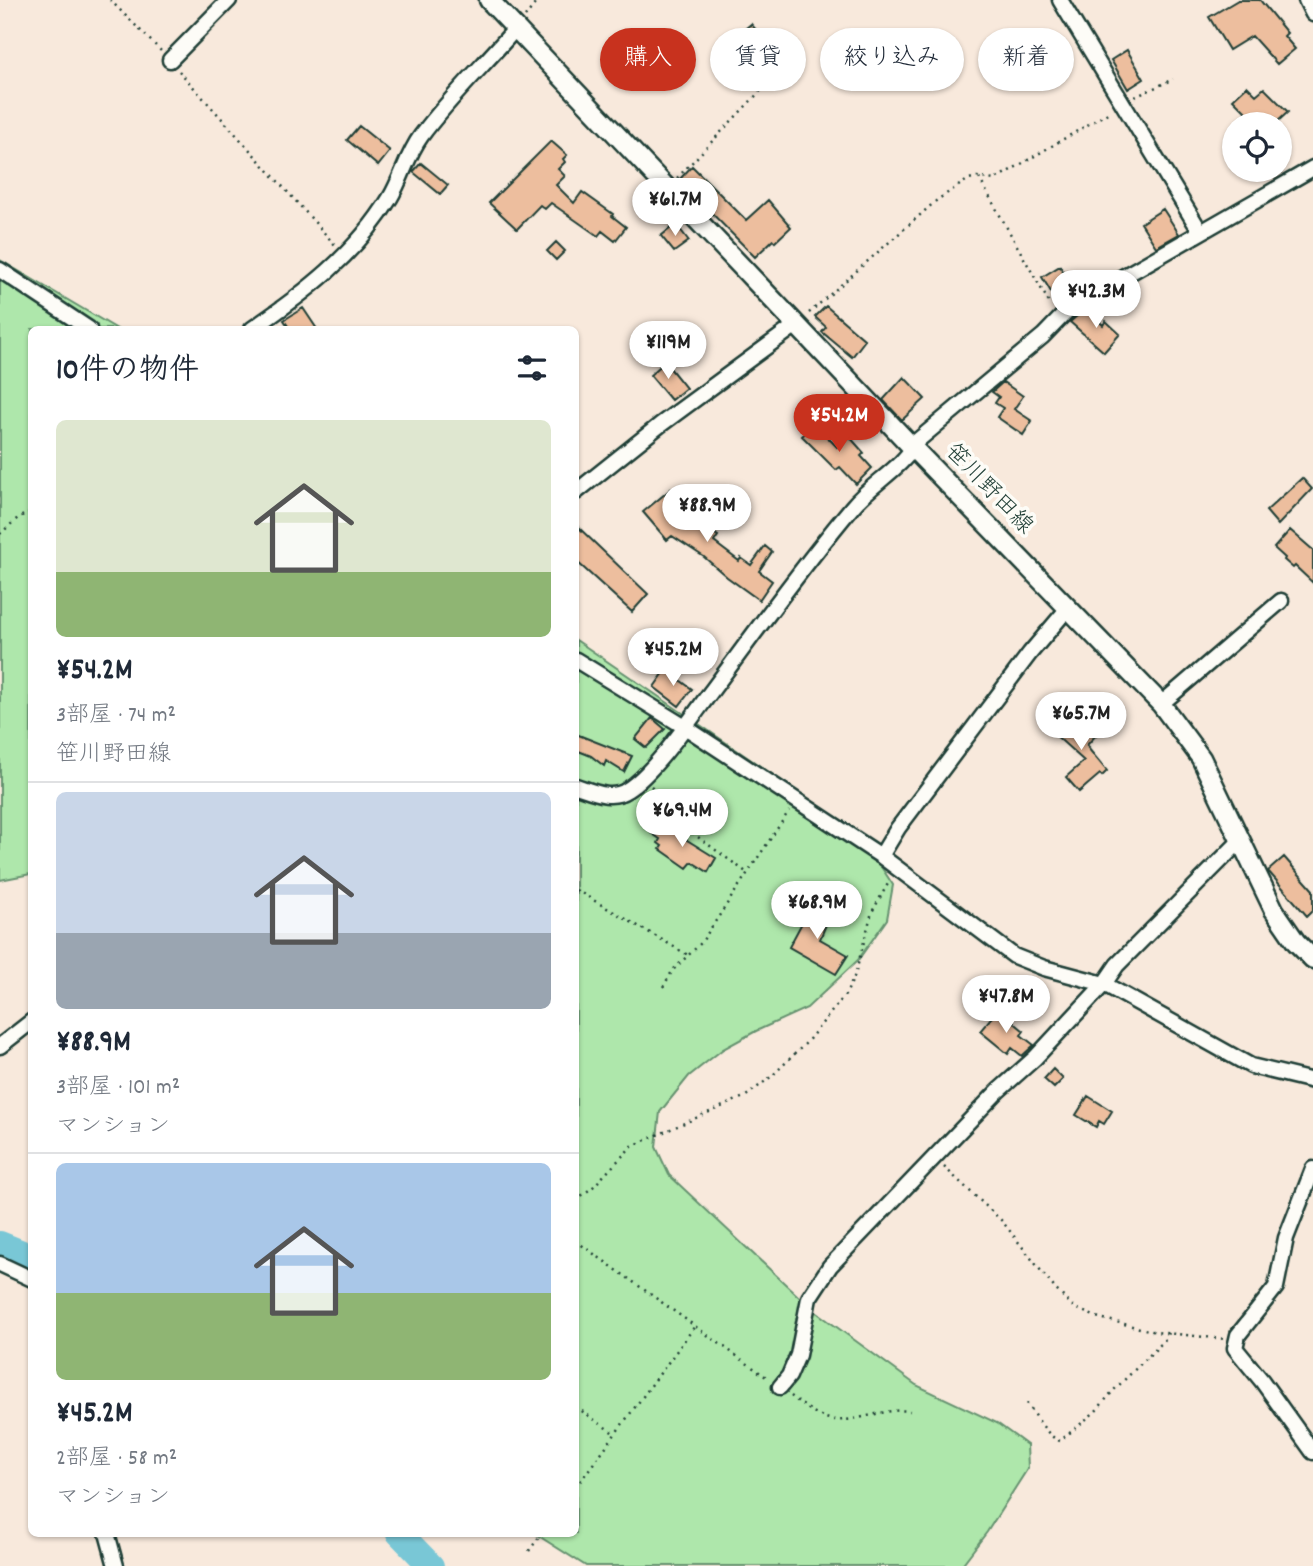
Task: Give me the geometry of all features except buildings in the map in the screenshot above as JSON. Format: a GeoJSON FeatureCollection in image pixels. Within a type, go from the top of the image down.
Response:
{"type":"FeatureCollection","features":[{"type":"Feature","properties":{"kind":"street"},"geometry":{"type":"LineString","coordinates":[[170,60],[229,0]]}},
{"type":"Feature","properties":{"kind":"street","name":"笹川野田線"},"geometry":{"type":"LineString","coordinates":[[489,0],[913,448],[1161,704],[1200,758],[1273,910],[1296,942],[1313,959]]}},
{"type":"Feature","properties":{"kind":"street"},"geometry":{"type":"LineString","coordinates":[[1060,0],[1200,231]]}},
{"type":"Feature","properties":{"kind":"street"},"geometry":{"type":"LineString","coordinates":[[1306,0],[1313,14]]}},
{"type":"Feature","properties":{"kind":"street"},"geometry":{"type":"LineString","coordinates":[[256,326],[335,266],[371,225],[391,197],[409,156],[422,135],[516,28]]}},
{"type":"Feature","properties":{"kind":"street"},"geometry":{"type":"LineString","coordinates":[[579,787],[610,796],[626,791],[641,777],[685,727],[851,508],[905,459],[917,441],[1059,320],[1084,299],[1313,168]]}},
{"type":"Feature","properties":{"kind":"street"},"geometry":{"type":"LineString","coordinates":[[0,270],[84,326]]}},
{"type":"Feature","properties":{"kind":"street"},"geometry":{"type":"LineString","coordinates":[[579,490],[660,425],[796,325]]}},
{"type":"Feature","properties":{"kind":"street"},"geometry":{"type":"LineString","coordinates":[[1161,704],[1281,601]]}},
{"type":"Feature","properties":{"kind":"street"},"geometry":{"type":"LineString","coordinates":[[881,856],[898,828],[1030,653],[1069,607]]}},
{"type":"Feature","properties":{"kind":"street"},"geometry":{"type":"LineString","coordinates":[[579,662],[685,727],[881,856],[1014,956],[1044,968],[1104,984],[1251,1066],[1313,1081]]}},
{"type":"Feature","properties":{"kind":"street"},"geometry":{"type":"LineString","coordinates":[[780,1387],[789,1376],[799,1355],[808,1302],[830,1266],[998,1091],[1035,1058],[1104,984],[1117,965],[1239,842]]}},
{"type":"Feature","properties":{"kind":"street"},"geometry":{"type":"LineString","coordinates":[[0,1046],[28,1024]]}},
{"type":"Feature","properties":{"kind":"street"},"geometry":{"type":"LineString","coordinates":[[1313,1169],[1286,1238],[1276,1287],[1234,1343],[1235,1348],[1313,1452]]}},
{"type":"Feature","properties":{"kind":"street"},"geometry":{"type":"LineString","coordinates":[[0,1264],[28,1277]]}},
{"type":"Feature","properties":{"kind":"street"},"geometry":{"type":"LineString","coordinates":[[108,1537],[116,1566]]}},
{"type":"Feature","properties":{"kind":"path"},"geometry":{"type":"LineString","coordinates":[[110,0],[170,60],[338,249],[335,266]]}},
{"type":"Feature","properties":{"kind":"path"},"geometry":{"type":"LineString","coordinates":[[516,28],[538,0]]}},
{"type":"Feature","properties":{"kind":"path"},"geometry":{"type":"LineString","coordinates":[[796,325],[937,200],[969,178],[994,180],[1124,103],[1174,79]]}},
{"type":"Feature","properties":{"kind":"path"},"geometry":{"type":"LineString","coordinates":[[667,188],[760,91]]}},
{"type":"Feature","properties":{"kind":"path"},"geometry":{"type":"LineString","coordinates":[[979,178],[1059,320]]}},
{"type":"Feature","properties":{"kind":"path"},"geometry":{"type":"LineString","coordinates":[[0,534],[19,517],[28,514]]}},
{"type":"Feature","properties":{"kind":"path"},"geometry":{"type":"LineString","coordinates":[[641,777],[668,801],[691,832],[746,872]]}},
{"type":"Feature","properties":{"kind":"path"},"geometry":{"type":"LineString","coordinates":[[663,987],[673,970],[701,943],[746,872],[797,800]]}},
{"type":"Feature","properties":{"kind":"path"},"geometry":{"type":"LineString","coordinates":[[579,1198],[593,1187],[632,1146],[746,1097],[806,1043],[846,995],[855,975],[872,912],[897,868]]}},
{"type":"Feature","properties":{"kind":"path"},"geometry":{"type":"LineString","coordinates":[[579,892],[688,955]]}},
{"type":"Feature","properties":{"kind":"path"},"geometry":{"type":"LineString","coordinates":[[934,1157],[1002,1222],[1056,1290],[1075,1308],[1096,1318],[1168,1333],[1215,1337],[1234,1343]]}},
{"type":"Feature","properties":{"kind":"path"},"geometry":{"type":"LineString","coordinates":[[579,1243],[813,1412],[831,1420],[897,1409],[910,1411]]}},
{"type":"Feature","properties":{"kind":"path"},"geometry":{"type":"LineString","coordinates":[[579,1483],[695,1326]]}},
{"type":"Feature","properties":{"kind":"path"},"geometry":{"type":"LineString","coordinates":[[1027,1403],[1055,1440],[1060,1441],[1096,1411],[1164,1341],[1168,1333]]}},
{"type":"Feature","properties":{"kind":"path"},"geometry":{"type":"LineString","coordinates":[[579,1409],[615,1434]]}},
{"type":"Feature","properties":{"kind":"path"},"geometry":{"type":"LineString","coordinates":[[529,1551],[539,1537]]}},
{"type":"Feature","properties":{"kind":"green space"},"geometry":{"type":"Polygon","coordinates":[[[0,260],[112,326],[28,326],[28,875],[0,880],[0,260]]]}},
{"type":"Feature","properties":{"kind":"green space"},"geometry":{"type":"Polygon","coordinates":[[[579,642],[820,807],[870,850],[893,885],[887,919],[858,960],[807,1008],[723,1049],[689,1076],[660,1112],[656,1147],[669,1175],[812,1309],[916,1385],[997,1423],[1027,1445],[1028,1468],[987,1532],[961,1566],[586,1566],[540,1537],[579,1537],[579,642]]]}},
{"type":"Feature","properties":{"kind":"waterway"},"geometry":{"type":"LineString","coordinates":[[0,1244],[28,1255]]}},
{"type":"Feature","properties":{"kind":"waterway"},"geometry":{"type":"LineString","coordinates":[[403,1537],[431,1566]]}}]}
